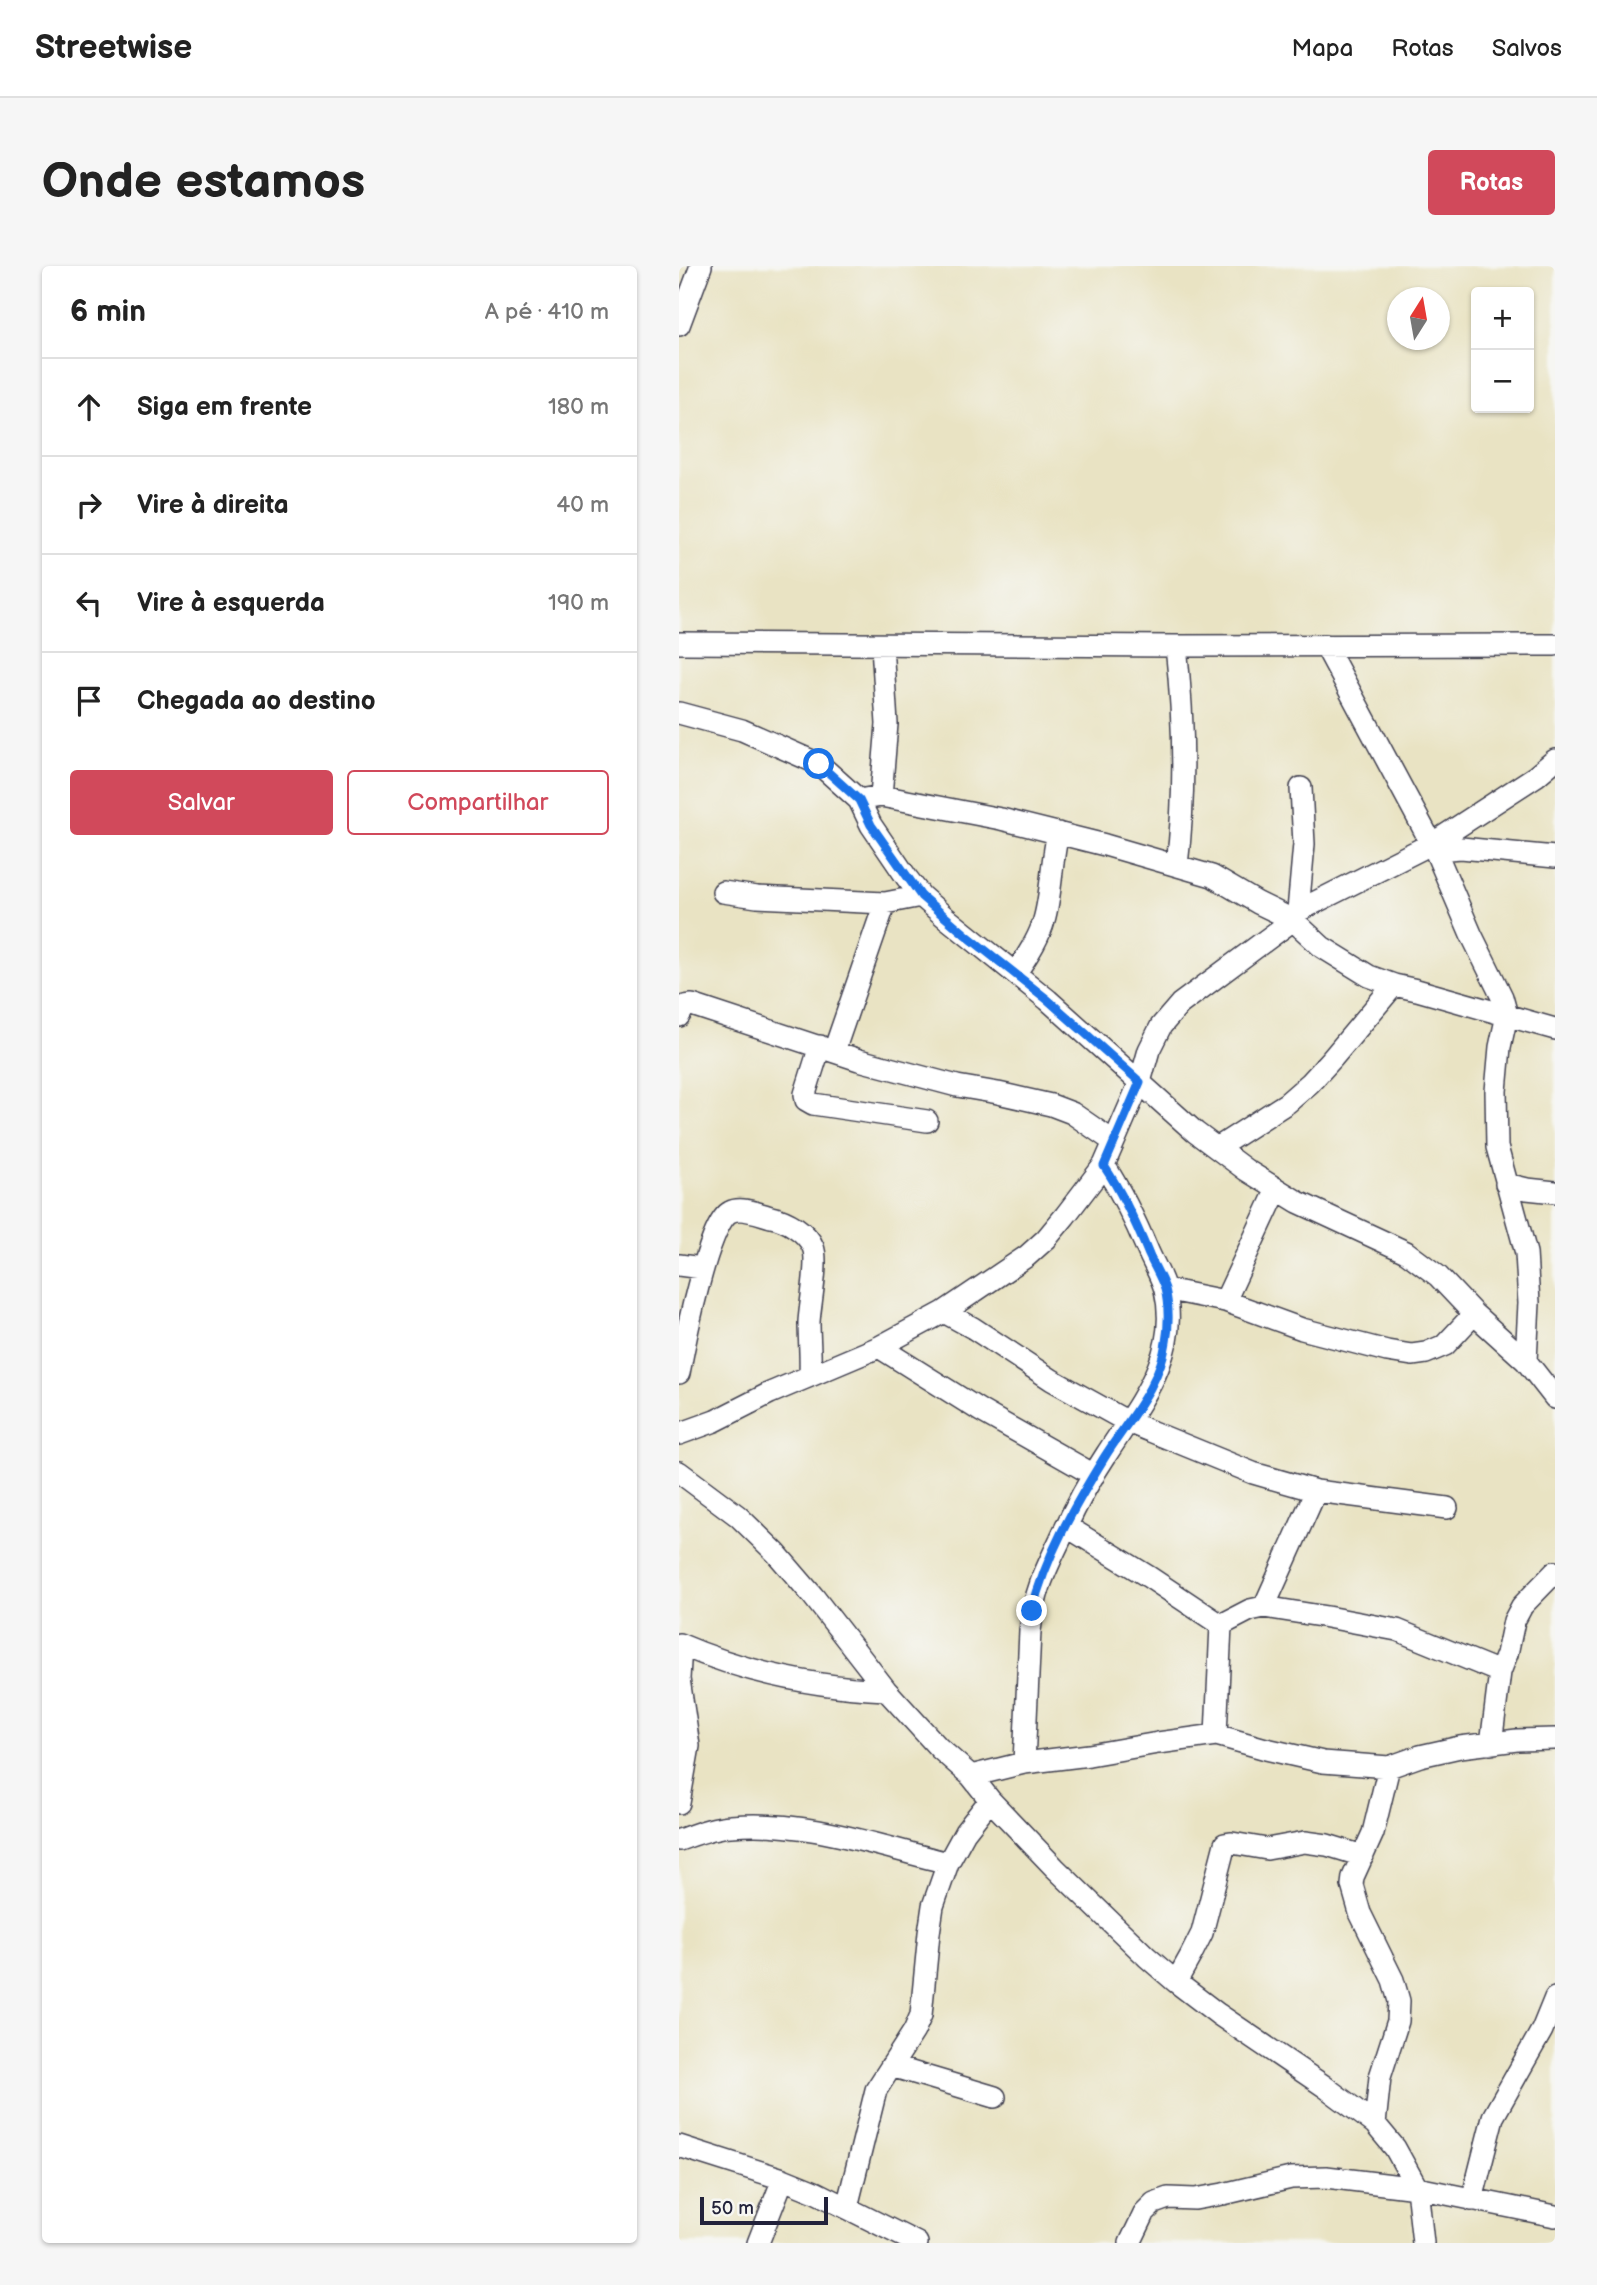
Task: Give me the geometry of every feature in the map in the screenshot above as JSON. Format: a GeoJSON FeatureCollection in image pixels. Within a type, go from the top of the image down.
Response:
{"type":"FeatureCollection","features":[{"type":"Feature","properties":{"kind":"street"},"geometry":{"type":"LineString","coordinates":[[679,325],[701,266]]}},
{"type":"Feature","properties":{"kind":"street"},"geometry":{"type":"LineString","coordinates":[[679,643],[1555,645]]}},
{"type":"Feature","properties":{"kind":"street"},"geometry":{"type":"LineString","coordinates":[[881,796],[887,724],[882,645]]}},
{"type":"Feature","properties":{"kind":"street"},"geometry":{"type":"LineString","coordinates":[[1325,645],[1434,846],[1471,934],[1502,997],[1507,1015],[1500,1047],[1496,1091],[1497,1147],[1526,1253],[1529,1303],[1526,1361]]}},
{"type":"Feature","properties":{"kind":"street"},"geometry":{"type":"LineString","coordinates":[[1176,646],[1183,741],[1177,864]]}},
{"type":"Feature","properties":{"kind":"street"},"geometry":{"type":"LineString","coordinates":[[679,713],[742,730],[819,764],[859,800],[871,825],[921,896],[966,935],[1016,973],[1195,1132],[1217,1148],[1277,1189],[1328,1217],[1406,1252],[1438,1276],[1474,1314],[1526,1361],[1555,1398]]}},
{"type":"Feature","properties":{"kind":"street"},"geometry":{"type":"LineString","coordinates":[[679,1434],[715,1421],[810,1375],[879,1347],[944,1312],[1027,1256],[1046,1239],[1104,1166],[1140,1082],[1149,1050],[1161,1026],[1180,1004],[1295,916],[1434,846],[1537,776],[1555,760]]}},
{"type":"Feature","properties":{"kind":"street"},"geometry":{"type":"LineString","coordinates":[[1295,916],[1304,844],[1301,788]]}},
{"type":"Feature","properties":{"kind":"street"},"geometry":{"type":"LineString","coordinates":[[859,800],[881,796],[1001,819],[1177,864],[1212,876],[1258,903],[1295,916],[1322,947],[1369,976],[1555,1029]]}},
{"type":"Feature","properties":{"kind":"street"},"geometry":{"type":"LineString","coordinates":[[1016,973],[1044,923],[1058,833]]}},
{"type":"Feature","properties":{"kind":"street"},"geometry":{"type":"LineString","coordinates":[[1434,846],[1555,856]]}},
{"type":"Feature","properties":{"kind":"street"},"geometry":{"type":"LineString","coordinates":[[723,892],[757,897],[885,903],[921,896]]}},
{"type":"Feature","properties":{"kind":"street"},"geometry":{"type":"LineString","coordinates":[[885,903],[827,1049],[805,1094],[806,1100],[813,1104],[927,1121]]}},
{"type":"Feature","properties":{"kind":"street"},"geometry":{"type":"LineString","coordinates":[[1217,1148],[1287,1103],[1310,1083],[1394,985]]}},
{"type":"Feature","properties":{"kind":"street"},"geometry":{"type":"LineString","coordinates":[[679,1016],[685,1006],[692,1005],[827,1049],[957,1086],[1051,1105],[1072,1113],[1114,1142]]}},
{"type":"Feature","properties":{"kind":"street"},"geometry":{"type":"LineString","coordinates":[[1024,1763],[1032,1611],[1042,1576],[1094,1475],[1145,1397],[1162,1360],[1168,1329],[1165,1289],[1123,1194],[1104,1166]]}},
{"type":"Feature","properties":{"kind":"street"},"geometry":{"type":"LineString","coordinates":[[1506,1184],[1555,1192]]}},
{"type":"Feature","properties":{"kind":"street"},"geometry":{"type":"LineString","coordinates":[[1225,1301],[1277,1189]]}},
{"type":"Feature","properties":{"kind":"street"},"geometry":{"type":"LineString","coordinates":[[679,1373],[702,1268],[721,1220],[728,1212],[739,1210],[776,1218],[793,1225],[805,1236],[814,1250],[809,1324],[810,1375]]}},
{"type":"Feature","properties":{"kind":"street"},"geometry":{"type":"LineString","coordinates":[[679,1265],[702,1268]]}},
{"type":"Feature","properties":{"kind":"street"},"geometry":{"type":"LineString","coordinates":[[1165,1289],[1225,1301],[1303,1329],[1412,1354],[1426,1353],[1445,1345],[1474,1314]]}},
{"type":"Feature","properties":{"kind":"street"},"geometry":{"type":"LineString","coordinates":[[944,1312],[1052,1380],[1129,1422],[1253,1473],[1317,1491],[1447,1508]]}},
{"type":"Feature","properties":{"kind":"street"},"geometry":{"type":"LineString","coordinates":[[879,1347],[981,1411],[1094,1475]]}},
{"type":"Feature","properties":{"kind":"street"},"geometry":{"type":"LineString","coordinates":[[679,1472],[738,1516],[776,1553],[886,1690],[939,1748],[971,1776],[990,1800],[1055,1868],[1176,1982],[1375,2124],[1395,2148],[1416,2188],[1423,2243]]}},
{"type":"Feature","properties":{"kind":"street"},"geometry":{"type":"LineString","coordinates":[[1264,1607],[1317,1491]]}},
{"type":"Feature","properties":{"kind":"street"},"geometry":{"type":"LineString","coordinates":[[1066,1526],[1221,1625]]}},
{"type":"Feature","properties":{"kind":"street"},"geometry":{"type":"LineString","coordinates":[[1491,1744],[1500,1672],[1514,1621],[1522,1606],[1555,1572]]}},
{"type":"Feature","properties":{"kind":"street"},"geometry":{"type":"LineString","coordinates":[[1221,1625],[1250,1610],[1264,1607],[1397,1630],[1500,1672]]}},
{"type":"Feature","properties":{"kind":"street"},"geometry":{"type":"LineString","coordinates":[[1216,1735],[1221,1625]]}},
{"type":"Feature","properties":{"kind":"street"},"geometry":{"type":"LineString","coordinates":[[679,1803],[684,1746],[679,1679],[680,1644],[758,1671],[851,1689],[886,1690]]}},
{"type":"Feature","properties":{"kind":"street"},"geometry":{"type":"LineString","coordinates":[[971,1776],[1024,1763],[1216,1735],[1323,1762],[1389,1768],[1420,1756],[1459,1747],[1517,1740],[1555,1739]]}},
{"type":"Feature","properties":{"kind":"street"},"geometry":{"type":"LineString","coordinates":[[1375,2124],[1380,2077],[1398,2021],[1399,2001],[1394,1980],[1355,1899],[1353,1877],[1373,1833],[1389,1768]]}},
{"type":"Feature","properties":{"kind":"street"},"geometry":{"type":"LineString","coordinates":[[848,2207],[876,2090],[914,2032],[921,2015],[933,1906],[948,1863],[965,1832],[990,1800]]}},
{"type":"Feature","properties":{"kind":"street"},"geometry":{"type":"LineString","coordinates":[[679,1840],[729,1826],[798,1828],[948,1863]]}},
{"type":"Feature","properties":{"kind":"street"},"geometry":{"type":"LineString","coordinates":[[1176,1982],[1202,1933],[1226,1844],[1267,1849],[1305,1842],[1327,1845],[1363,1856]]}},
{"type":"Feature","properties":{"kind":"street"},"geometry":{"type":"LineString","coordinates":[[1472,2200],[1493,2117],[1542,2030],[1555,1998]]}},
{"type":"Feature","properties":{"kind":"street"},"geometry":{"type":"LineString","coordinates":[[891,2066],[995,2097]]}},
{"type":"Feature","properties":{"kind":"street"},"geometry":{"type":"LineString","coordinates":[[679,2146],[783,2179],[848,2207],[917,2243]]}},
{"type":"Feature","properties":{"kind":"street"},"geometry":{"type":"LineString","coordinates":[[1135,2241],[1145,2212],[1154,2203],[1168,2198],[1195,2199],[1291,2178],[1326,2177],[1416,2188],[1555,2216]]}},
{"type":"Feature","properties":{"kind":"street"},"geometry":{"type":"LineString","coordinates":[[758,2243],[783,2179]]}},
{"type":"Feature","properties":{"kind":"route"},"geometry":{"type":"LineString","coordinates":[[819,764],[859,800],[871,825],[921,896],[1048,1000],[1140,1082],[1104,1166],[1123,1194],[1165,1289],[1168,1329],[1166,1345],[1145,1397],[1103,1459],[1066,1526],[1042,1576],[1032,1611]]}}]}
